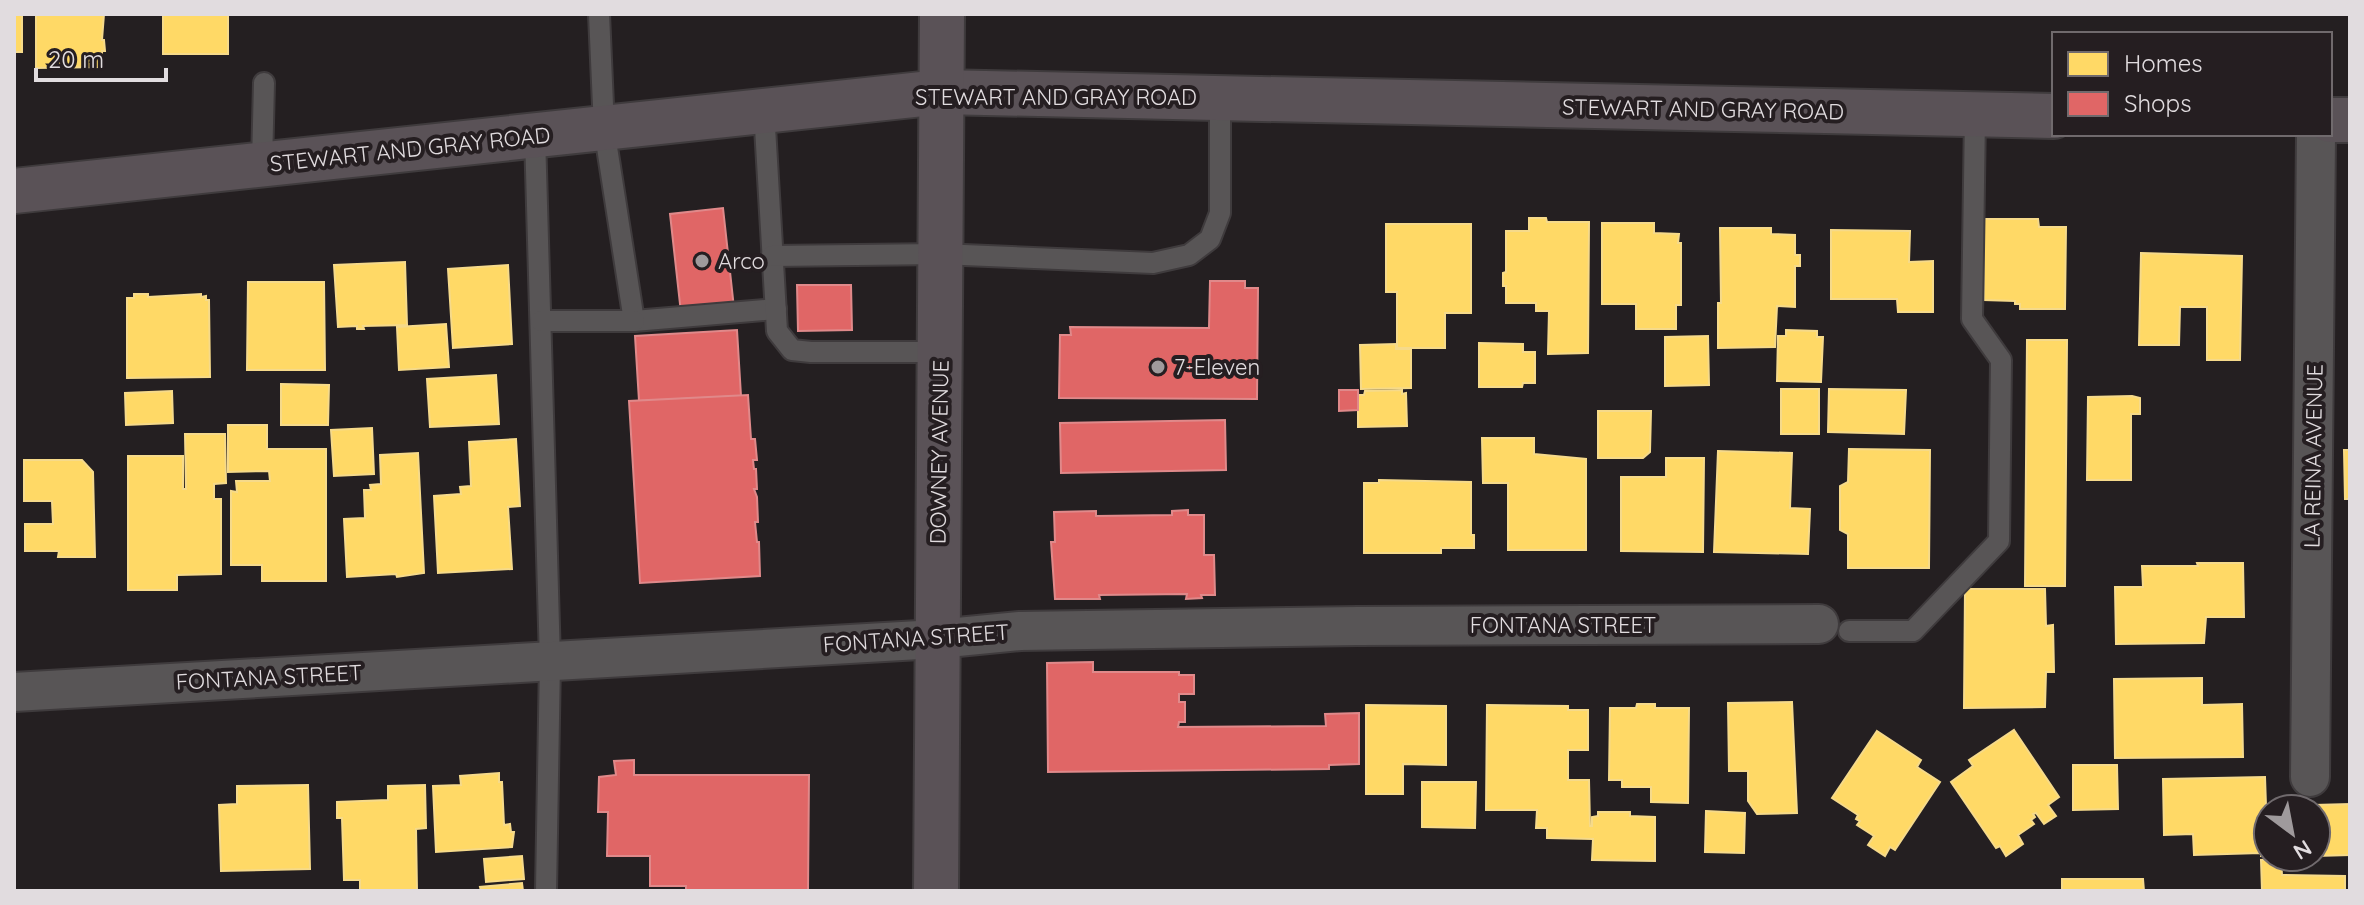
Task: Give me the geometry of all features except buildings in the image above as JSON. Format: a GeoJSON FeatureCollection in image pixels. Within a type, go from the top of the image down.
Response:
{"type":"FeatureCollection","features":[{"type":"Feature","properties":{"kind":"main road","name":"DOWNEY AVENUE"},"geometry":{"type":"LineString","coordinates":[[936,891],[942,14]]}},
{"type":"Feature","properties":{"kind":"main road","name":"STEWART AND GRAY ROAD"},"geometry":{"type":"LineString","coordinates":[[14,191],[941,92],[2052,116]]}},
{"type":"Feature","properties":{"kind":"street","name":"LA REINA AVENUE"},"geometry":{"type":"LineString","coordinates":[[2310,777],[2316,136]]}},
{"type":"Feature","properties":{"kind":"street","name":"FONTANA STREET"},"geometry":{"type":"LineString","coordinates":[[14,692],[937,639],[1020,631],[1358,626],[1834,628]]}},
{"type":"Feature","properties":{"kind":"lane"},"geometry":{"type":"LineString","coordinates":[[599,14],[604,128],[634,321]]}},
{"type":"Feature","properties":{"kind":"lane"},"geometry":{"type":"LineString","coordinates":[[262,164],[264,83]]}},
{"type":"Feature","properties":{"kind":"lane"},"geometry":{"type":"LineString","coordinates":[[772,256],[940,254],[1153,263],[1189,255],[1210,239],[1220,213],[1220,98]]}},
{"type":"Feature","properties":{"kind":"lane"},"geometry":{"type":"LineString","coordinates":[[764,110],[777,331],[792,350],[940,352]]}},
{"type":"Feature","properties":{"kind":"lane"},"geometry":{"type":"LineString","coordinates":[[1834,628],[1913,631],[1999,541],[2001,360],[1972,319],[1975,115]]}},
{"type":"Feature","properties":{"kind":"lane"},"geometry":{"type":"LineString","coordinates":[[535,135],[550,661],[546,891]]}},
{"type":"Feature","properties":{"kind":"lane"},"geometry":{"type":"LineString","coordinates":[[541,321],[634,321],[776,309]]}},
{"type":"Feature","properties":{"kind":"place","name":"Arco"},"geometry":{"type":"Point","coordinates":[702,261]}},
{"type":"Feature","properties":{"kind":"place","name":"7-Eleven"},"geometry":{"type":"Point","coordinates":[1158,367]}}]}
